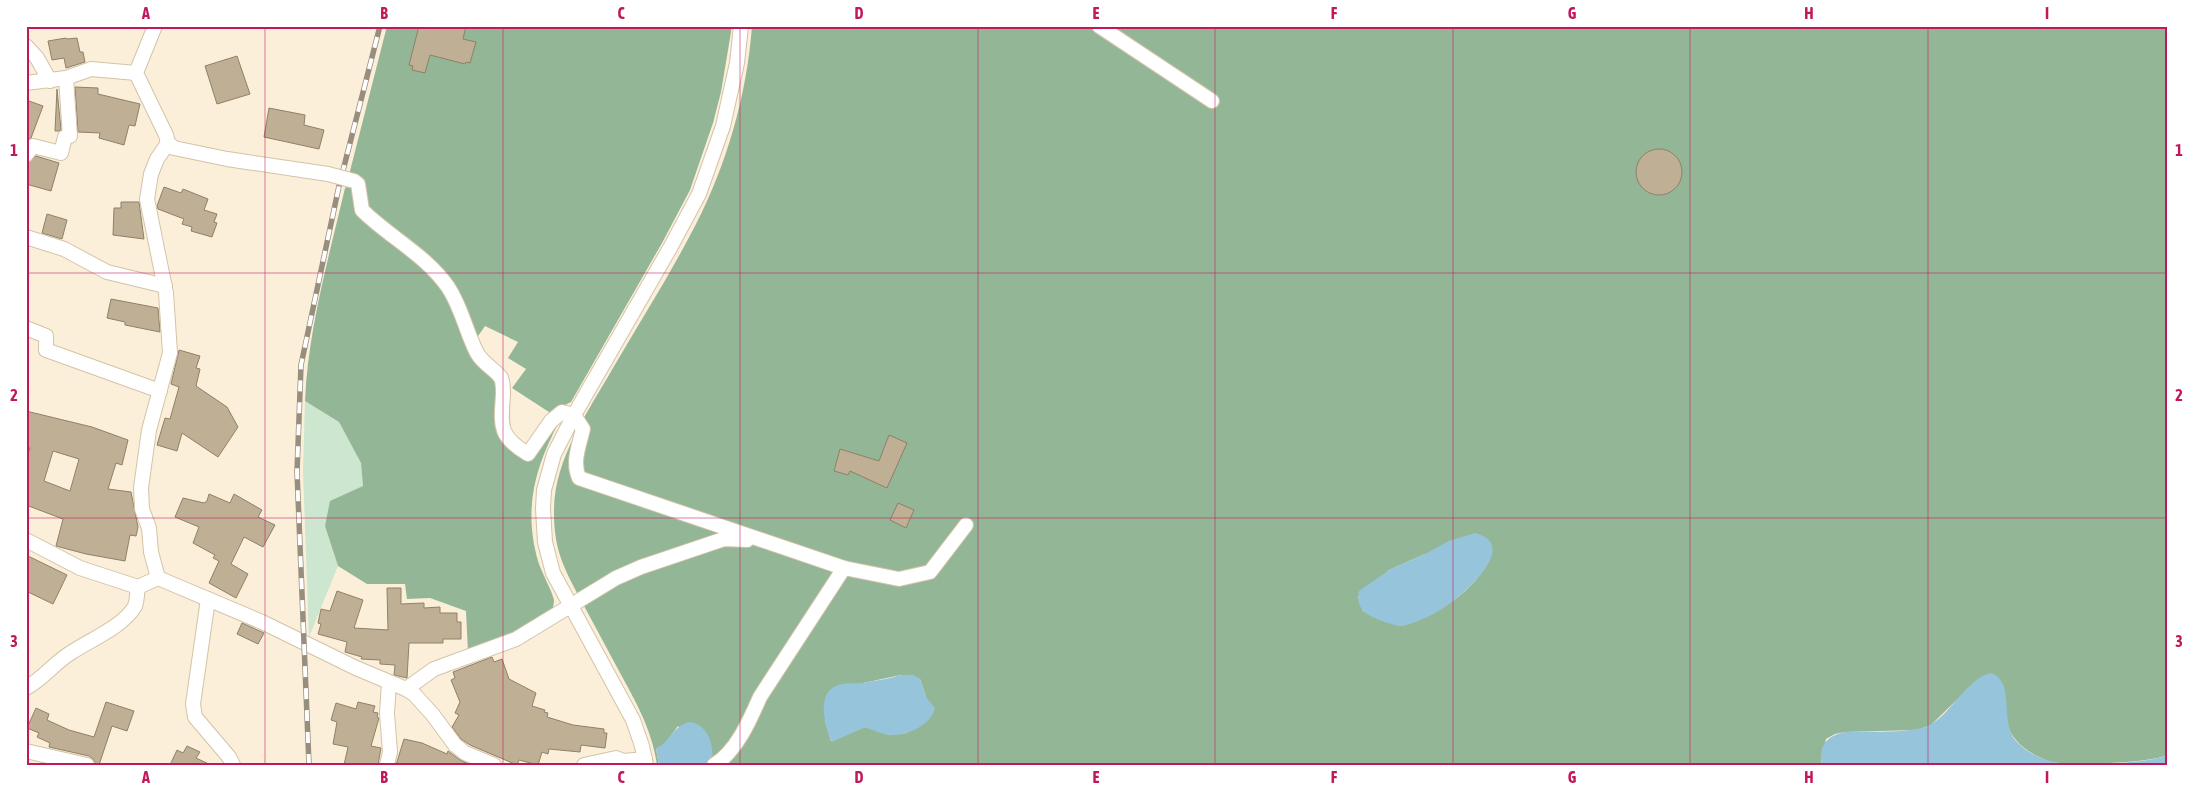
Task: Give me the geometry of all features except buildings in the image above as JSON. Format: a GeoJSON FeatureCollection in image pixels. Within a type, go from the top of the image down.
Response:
{"type":"FeatureCollection","features":[{"type":"Feature","properties":{"kind":"street"},"geometry":{"type":"LineString","coordinates":[[155,26],[136,73],[166,135],[168,143],[174,148],[227,159],[328,174],[354,181],[358,184],[362,210],[410,248],[438,275],[454,298],[478,354],[501,378],[503,389],[500,420],[508,440],[528,454],[551,422],[562,412],[574,414],[583,429],[575,462],[575,469],[579,478],[844,568],[899,579],[930,572],[966,525]]}},
{"type":"Feature","properties":{"kind":"street"},"geometry":{"type":"LineString","coordinates":[[584,765],[616,758],[623,761],[646,762],[633,720],[553,573],[544,542],[543,509],[548,472],[554,454],[574,414],[699,194],[723,126],[737,62],[741,26]]}},
{"type":"Feature","properties":{"kind":"street"},"geometry":{"type":"LineString","coordinates":[[1099,26],[1212,101]]}},
{"type":"Feature","properties":{"kind":"street"},"geometry":{"type":"LineString","coordinates":[[26,46],[37,58],[50,81]]}},
{"type":"Feature","properties":{"kind":"street"},"geometry":{"type":"LineString","coordinates":[[26,83],[66,78],[91,70],[136,73]]}},
{"type":"Feature","properties":{"kind":"street"},"geometry":{"type":"LineString","coordinates":[[26,155],[33,146],[61,152],[65,136],[70,136],[66,78]]}},
{"type":"Feature","properties":{"kind":"street"},"geometry":{"type":"LineString","coordinates":[[158,578],[151,552],[148,528],[142,509],[142,488],[149,430],[170,353],[165,286],[147,199],[154,166],[163,148],[168,143]]}},
{"type":"Feature","properties":{"kind":"street"},"geometry":{"type":"LineString","coordinates":[[26,237],[64,249],[107,272],[165,286]]}},
{"type":"Feature","properties":{"kind":"street"},"geometry":{"type":"LineString","coordinates":[[26,328],[46,336],[46,350],[160,392]]}},
{"type":"Feature","properties":{"kind":"street"},"geometry":{"type":"LineString","coordinates":[[406,689],[434,669],[516,638],[616,578],[641,567],[724,539],[761,540]]}},
{"type":"Feature","properties":{"kind":"street"},"geometry":{"type":"LineString","coordinates":[[26,540],[80,568],[138,587],[158,578],[262,622],[389,683],[406,689],[414,694],[433,715],[455,745],[465,753],[494,765]]}},
{"type":"Feature","properties":{"kind":"street"},"geometry":{"type":"LineString","coordinates":[[714,765],[730,751],[752,715],[760,697],[844,568]]}},
{"type":"Feature","properties":{"kind":"street"},"geometry":{"type":"LineString","coordinates":[[26,688],[40,680],[71,652],[101,637],[130,613],[136,605],[138,587]]}},
{"type":"Feature","properties":{"kind":"street"},"geometry":{"type":"LineString","coordinates":[[208,599],[193,704],[196,717],[233,765]]}},
{"type":"Feature","properties":{"kind":"street"},"geometry":{"type":"LineString","coordinates":[[387,765],[390,752],[386,713],[389,683]]}},
{"type":"Feature","properties":{"kind":"street"},"geometry":{"type":"LineString","coordinates":[[26,751],[87,765]]}},
{"type":"Feature","properties":{"kind":"green space"},"geometry":{"type":"Polygon","coordinates":[[[387,26],[732,26],[721,92],[713,123],[690,190],[662,243],[571,402],[552,414],[512,388],[526,369],[508,358],[518,342],[485,326],[476,339],[462,302],[371,213],[349,175],[387,26]]]}},
{"type":"Feature","properties":{"kind":"green space"},"geometry":{"type":"Polygon","coordinates":[[[752,26],[2167,26],[2167,755],[2145,760],[2111,763],[2075,764],[2052,762],[2027,750],[2019,744],[2012,734],[2007,721],[2003,685],[1977,680],[1931,725],[1917,730],[1845,732],[1835,734],[1826,739],[1821,760],[1822,765],[704,765],[713,760],[678,726],[664,745],[656,749],[659,765],[657,765],[655,752],[642,716],[571,581],[558,550],[554,513],[555,493],[566,455],[583,419],[676,260],[707,201],[734,128],[746,77],[752,26]],[[1425,554],[1389,570],[1358,597],[1363,611],[1401,626],[1429,615],[1454,600],[1466,590],[1485,568],[1492,554],[1425,554]],[[901,675],[863,683],[825,721],[831,741],[865,727],[890,735],[907,733],[926,697],[920,679],[901,675]]]}},
{"type":"Feature","properties":{"kind":"green space"},"geometry":{"type":"Polygon","coordinates":[[[352,184],[360,211],[435,277],[497,380],[497,420],[530,459],[560,420],[551,437],[538,471],[532,505],[534,542],[538,561],[554,600],[551,616],[492,645],[468,652],[466,611],[430,598],[407,599],[405,584],[367,584],[338,566],[325,526],[330,501],[363,486],[361,463],[339,422],[305,401],[310,347],[320,293],[345,188],[352,184]]]}},
{"type":"Feature","properties":{"kind":"green space"},"geometry":{"type":"Polygon","coordinates":[[[305,401],[339,422],[361,463],[363,486],[325,526],[338,566],[309,637],[303,472],[305,401]]]}},
{"type":"Feature","properties":{"kind":"water"},"geometry":{"type":"Polygon","coordinates":[[[1475,533],[1488,539],[1493,548],[1490,559],[1473,583],[1442,609],[1423,619],[1403,626],[1379,620],[1367,614],[1360,607],[1359,591],[1389,570],[1449,541],[1475,533]]]}},
{"type":"Feature","properties":{"kind":"water"},"geometry":{"type":"Polygon","coordinates":[[[1991,673],[1999,678],[2003,685],[2011,733],[2020,745],[2033,754],[2053,762],[2076,764],[2129,762],[2167,755],[2167,765],[1822,765],[1821,752],[1825,742],[1833,736],[1845,732],[1912,730],[1930,725],[1938,720],[1974,682],[1982,676],[1991,673]]]}},
{"type":"Feature","properties":{"kind":"water"},"geometry":{"type":"Polygon","coordinates":[[[901,675],[913,675],[920,679],[926,697],[935,708],[933,714],[924,724],[912,731],[899,735],[889,735],[865,727],[832,742],[824,711],[826,696],[830,690],[842,684],[863,683],[901,675]]]}},
{"type":"Feature","properties":{"kind":"water"},"geometry":{"type":"Polygon","coordinates":[[[691,722],[702,727],[709,736],[712,760],[704,765],[659,765],[656,749],[676,729],[685,723],[691,722]]]}},
{"type":"Feature","properties":{"kind":"railway"},"geometry":{"type":"LineString","coordinates":[[309,765],[297,472],[301,365],[339,186],[380,26]]}}]}
